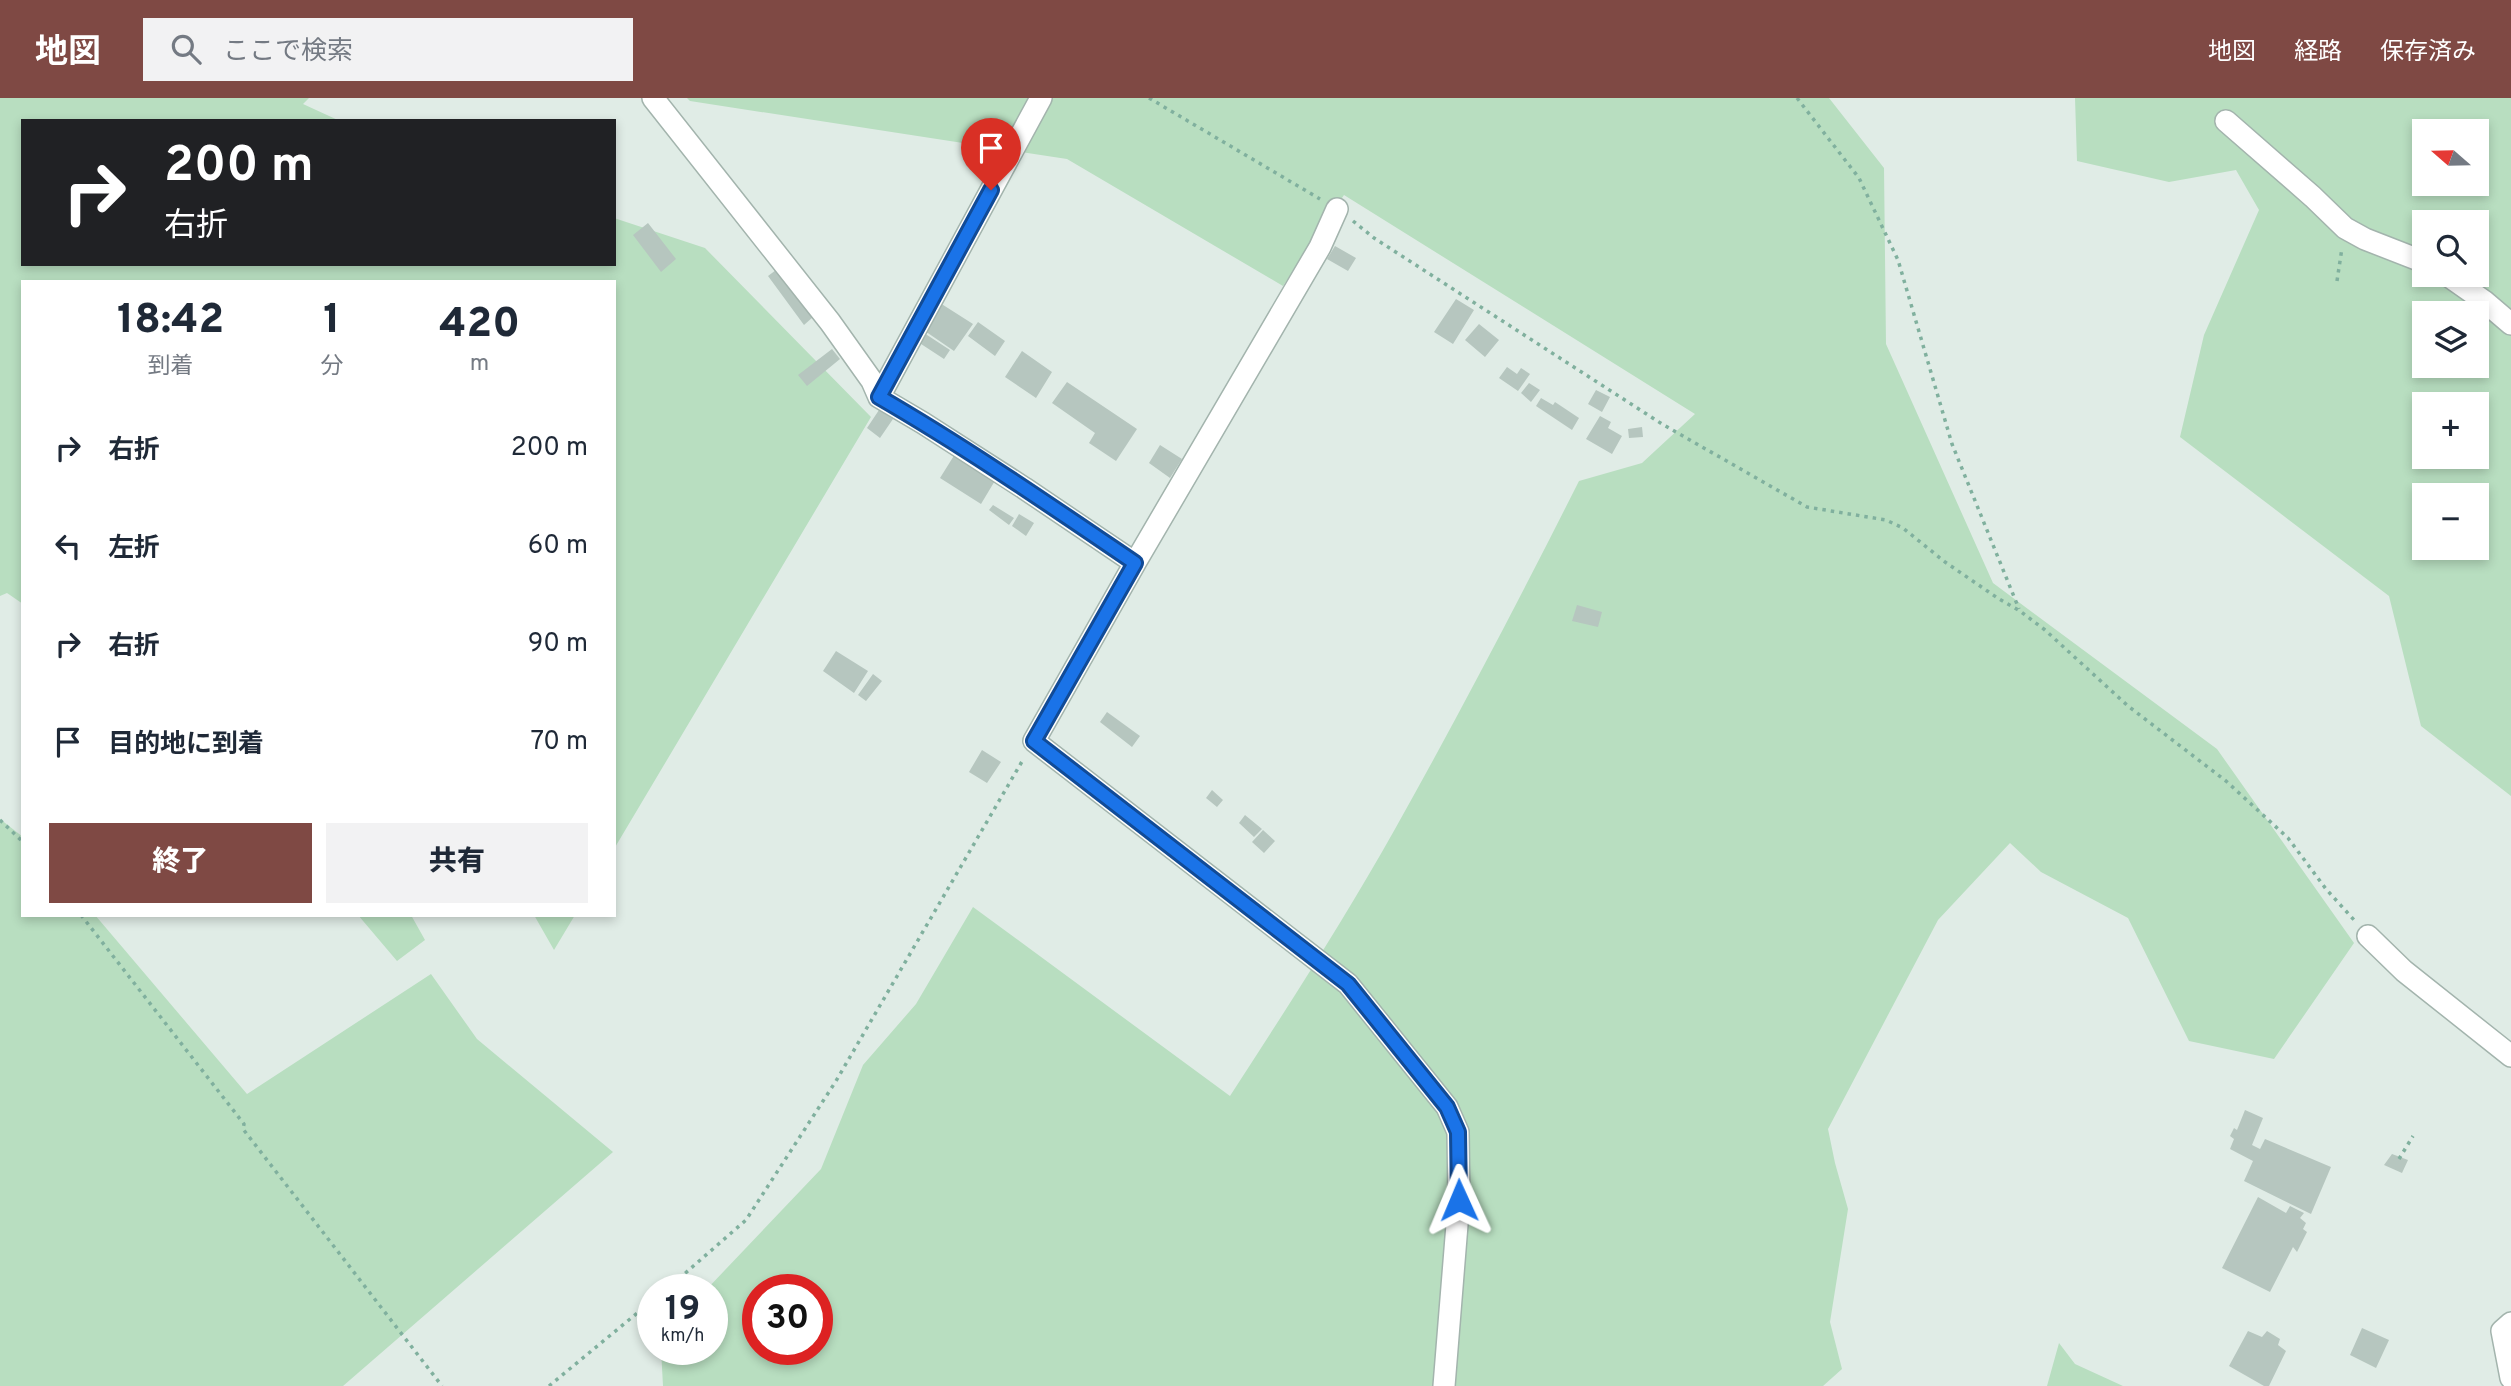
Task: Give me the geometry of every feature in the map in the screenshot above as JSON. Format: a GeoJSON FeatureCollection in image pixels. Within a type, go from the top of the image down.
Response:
{"type":"FeatureCollection","features":[{"type":"Feature","properties":{"kind":"street"},"geometry":{"type":"LineString","coordinates":[[653,98],[830,322],[872,381],[879,397],[1024,488],[1135,563]]}},
{"type":"Feature","properties":{"kind":"street"},"geometry":{"type":"LineString","coordinates":[[879,397],[1041,98]]}},
{"type":"Feature","properties":{"kind":"street"},"geometry":{"type":"LineString","coordinates":[[2226,121],[2313,197],[2344,228],[2412,257]]}},
{"type":"Feature","properties":{"kind":"street"},"geometry":{"type":"LineString","coordinates":[[1337,209],[1320,247],[1034,741],[1348,984],[1447,1107],[1458,1132],[1459,1200],[1444,1386]]}},
{"type":"Feature","properties":{"kind":"street"},"geometry":{"type":"LineString","coordinates":[[2465,287],[2511,324]]}},
{"type":"Feature","properties":{"kind":"street"},"geometry":{"type":"LineString","coordinates":[[2368,936],[2404,971],[2511,1056]]}},
{"type":"Feature","properties":{"kind":"street"},"geometry":{"type":"LineString","coordinates":[[2511,1323],[2502,1331],[2511,1378]]}},
{"type":"Feature","properties":{"kind":"path"},"geometry":{"type":"LineString","coordinates":[[1149,98],[1337,209],[1374,238],[1662,424],[1807,507],[1886,520],[1903,528],[1956,569],[2045,630],[2128,706],[2226,781],[2288,838],[2326,889],[2368,936]]}},
{"type":"Feature","properties":{"kind":"path"},"geometry":{"type":"LineString","coordinates":[[1797,98],[1859,178],[1898,260],[1952,444],[2020,611]]}},
{"type":"Feature","properties":{"kind":"path"},"geometry":{"type":"LineString","coordinates":[[2337,281],[2344,228]]}},
{"type":"Feature","properties":{"kind":"path"},"geometry":{"type":"LineString","coordinates":[[684,1274],[746,1220],[836,1081],[1034,741]]}},
{"type":"Feature","properties":{"kind":"path"},"geometry":{"type":"LineString","coordinates":[[0,820],[21,840]]}},
{"type":"Feature","properties":{"kind":"path"},"geometry":{"type":"LineString","coordinates":[[83,917],[244,1124],[243,1129],[320,1231],[442,1386]]}},
{"type":"Feature","properties":{"kind":"path"},"geometry":{"type":"LineString","coordinates":[[2399,1160],[2413,1136]]}},
{"type":"Feature","properties":{"kind":"path"},"geometry":{"type":"LineString","coordinates":[[549,1386],[637,1313]]}},
{"type":"Feature","properties":{"kind":"green space"},"geometry":{"type":"Polygon","coordinates":[[[0,98],[309,98],[303,104],[336,119],[21,119],[21,266],[616,266],[616,219],[705,248],[871,417],[616,846],[616,280],[21,280],[21,603],[7,593],[0,596],[0,98]]]}},
{"type":"Feature","properties":{"kind":"green space"},"geometry":{"type":"Polygon","coordinates":[[[687,98],[1829,98],[1884,168],[1886,344],[1993,583],[2217,749],[2354,943],[2274,1059],[2189,1041],[2128,918],[2041,872],[2010,843],[1938,920],[1828,1129],[1848,1209],[1830,1322],[1842,1369],[1823,1386],[663,1386],[662,1365],[728,1365],[728,1274],[721,1274],[821,1169],[863,1065],[916,1004],[973,907],[1230,1096],[1294,997],[1395,829],[1489,656],[1579,481],[1642,463],[1695,414],[1344,195],[1283,286],[1067,159],[690,101],[687,98]]]}},
{"type":"Feature","properties":{"kind":"green space"},"geometry":{"type":"Polygon","coordinates":[[[2075,98],[2511,98],[2511,796],[2421,726],[2389,596],[2180,437],[2204,335],[2259,210],[2236,170],[2169,182],[2077,161],[2075,98]]]}},
{"type":"Feature","properties":{"kind":"green space"},"geometry":{"type":"Polygon","coordinates":[[[0,819],[21,835],[21,917],[97,917],[247,1094],[431,974],[477,1039],[613,1152],[343,1386],[0,1386],[0,819]]]}},
{"type":"Feature","properties":{"kind":"green space"},"geometry":{"type":"Polygon","coordinates":[[[360,917],[412,917],[425,940],[397,961],[360,917]]]}},
{"type":"Feature","properties":{"kind":"green space"},"geometry":{"type":"Polygon","coordinates":[[[535,917],[574,917],[554,950],[535,917]]]}},
{"type":"Feature","properties":{"kind":"green space"},"geometry":{"type":"Polygon","coordinates":[[[2059,1343],[2075,1364],[2123,1386],[2047,1386],[2059,1343]]]}},
{"type":"Feature","properties":{"kind":"building"},"geometry":{"type":"Polygon","coordinates":[[[648,223],[676,259],[661,272],[633,235],[648,223]]]}},
{"type":"Feature","properties":{"kind":"building"},"geometry":{"type":"Polygon","coordinates":[[[1335,246],[1356,258],[1348,271],[1327,259],[1335,246]]]}},
{"type":"Feature","properties":{"kind":"building"},"geometry":{"type":"Polygon","coordinates":[[[776,270],[813,317],[804,325],[768,276],[776,270]]]}},
{"type":"Feature","properties":{"kind":"building"},"geometry":{"type":"Polygon","coordinates":[[[1456,299],[1474,310],[1453,344],[1434,332],[1456,299]]]}},
{"type":"Feature","properties":{"kind":"building"},"geometry":{"type":"Polygon","coordinates":[[[940,303],[973,324],[954,351],[922,329],[940,303]]]}},
{"type":"Feature","properties":{"kind":"building"},"geometry":{"type":"Polygon","coordinates":[[[978,322],[1005,341],[995,356],[968,336],[978,322]]]}},
{"type":"Feature","properties":{"kind":"building"},"geometry":{"type":"Polygon","coordinates":[[[1479,324],[1499,340],[1485,357],[1465,340],[1479,324]]]}},
{"type":"Feature","properties":{"kind":"building"},"geometry":{"type":"Polygon","coordinates":[[[924,333],[950,350],[944,359],[918,342],[924,333]]]}},
{"type":"Feature","properties":{"kind":"building"},"geometry":{"type":"Polygon","coordinates":[[[832,349],[840,359],[807,386],[798,375],[832,349]]]}},
{"type":"Feature","properties":{"kind":"building"},"geometry":{"type":"Polygon","coordinates":[[[1022,351],[1052,372],[1036,398],[1005,377],[1022,351]]]}},
{"type":"Feature","properties":{"kind":"building"},"geometry":{"type":"Polygon","coordinates":[[[1507,367],[1517,374],[1521,368],[1530,374],[1518,391],[1499,378],[1507,367]]]}},
{"type":"Feature","properties":{"kind":"building"},"geometry":{"type":"Polygon","coordinates":[[[1067,382],[1137,429],[1116,461],[1089,443],[1095,433],[1052,403],[1067,382]]]}},
{"type":"Feature","properties":{"kind":"building"},"geometry":{"type":"Polygon","coordinates":[[[1529,383],[1540,390],[1531,402],[1521,393],[1529,383]]]}},
{"type":"Feature","properties":{"kind":"building"},"geometry":{"type":"Polygon","coordinates":[[[1596,390],[1610,397],[1602,412],[1588,404],[1596,390]]]}},
{"type":"Feature","properties":{"kind":"building"},"geometry":{"type":"Polygon","coordinates":[[[1541,398],[1553,405],[1555,402],[1579,418],[1572,430],[1536,406],[1541,398]]]}},
{"type":"Feature","properties":{"kind":"building"},"geometry":{"type":"Polygon","coordinates":[[[879,410],[893,419],[880,438],[867,428],[879,410]]]}},
{"type":"Feature","properties":{"kind":"building"},"geometry":{"type":"Polygon","coordinates":[[[1600,416],[1611,422],[1608,428],[1622,436],[1612,454],[1586,439],[1600,416]]]}},
{"type":"Feature","properties":{"kind":"building"},"geometry":{"type":"Polygon","coordinates":[[[1642,427],[1643,437],[1629,438],[1628,429],[1642,427]]]}},
{"type":"Feature","properties":{"kind":"building"},"geometry":{"type":"Polygon","coordinates":[[[1160,445],[1182,459],[1170,478],[1149,463],[1160,445]]]}},
{"type":"Feature","properties":{"kind":"building"},"geometry":{"type":"Polygon","coordinates":[[[955,454],[996,479],[981,504],[940,478],[955,454]]]}},
{"type":"Feature","properties":{"kind":"building"},"geometry":{"type":"Polygon","coordinates":[[[993,505],[1014,518],[1009,525],[989,510],[993,505]]]}},
{"type":"Feature","properties":{"kind":"building"},"geometry":{"type":"Polygon","coordinates":[[[1019,514],[1034,523],[1026,536],[1012,526],[1019,514]]]}},
{"type":"Feature","properties":{"kind":"building"},"geometry":{"type":"Polygon","coordinates":[[[1577,605],[1602,612],[1598,627],[1572,621],[1577,605]]]}},
{"type":"Feature","properties":{"kind":"building"},"geometry":{"type":"Polygon","coordinates":[[[836,651],[868,671],[854,693],[823,671],[836,651]]]}},
{"type":"Feature","properties":{"kind":"building"},"geometry":{"type":"Polygon","coordinates":[[[873,674],[882,681],[866,701],[858,695],[873,674]]]}},
{"type":"Feature","properties":{"kind":"building"},"geometry":{"type":"Polygon","coordinates":[[[1107,712],[1140,736],[1132,747],[1100,722],[1107,712]]]}},
{"type":"Feature","properties":{"kind":"building"},"geometry":{"type":"Polygon","coordinates":[[[982,750],[1001,762],[987,783],[969,772],[982,750]]]}},
{"type":"Feature","properties":{"kind":"building"},"geometry":{"type":"Polygon","coordinates":[[[1212,790],[1223,800],[1217,807],[1206,798],[1212,790]]]}},
{"type":"Feature","properties":{"kind":"building"},"geometry":{"type":"Polygon","coordinates":[[[1245,815],[1262,829],[1254,837],[1239,823],[1245,815]]]}},
{"type":"Feature","properties":{"kind":"building"},"geometry":{"type":"Polygon","coordinates":[[[1263,830],[1275,841],[1264,853],[1252,842],[1263,830]]]}},
{"type":"Feature","properties":{"kind":"building"},"geometry":{"type":"Polygon","coordinates":[[[2245,1110],[2263,1118],[2252,1145],[2260,1149],[2265,1139],[2331,1167],[2311,1214],[2244,1181],[2253,1161],[2230,1149],[2234,1139],[2230,1136],[2234,1128],[2237,1130],[2245,1110]]]}},
{"type":"Feature","properties":{"kind":"building"},"geometry":{"type":"Polygon","coordinates":[[[2392,1154],[2408,1160],[2402,1173],[2384,1165],[2392,1154]]]}},
{"type":"Feature","properties":{"kind":"building"},"geometry":{"type":"Polygon","coordinates":[[[2258,1197],[2286,1213],[2290,1206],[2304,1213],[2300,1218],[2306,1223],[2303,1229],[2307,1232],[2297,1252],[2293,1247],[2270,1292],[2222,1268],[2258,1197]]]}},
{"type":"Feature","properties":{"kind":"building"},"geometry":{"type":"Polygon","coordinates":[[[2362,1328],[2389,1340],[2376,1368],[2350,1355],[2362,1328]]]}},
{"type":"Feature","properties":{"kind":"building"},"geometry":{"type":"Polygon","coordinates":[[[2248,1331],[2262,1337],[2267,1331],[2280,1339],[2278,1345],[2286,1351],[2269,1386],[2264,1386],[2229,1366],[2248,1331]]]}},
{"type":"Feature","properties":{"kind":"route"},"geometry":{"type":"LineString","coordinates":[[991,190],[879,397],[1024,488],[1135,563],[1034,741],[1348,984],[1447,1107],[1458,1132],[1459,1200]]}}]}
